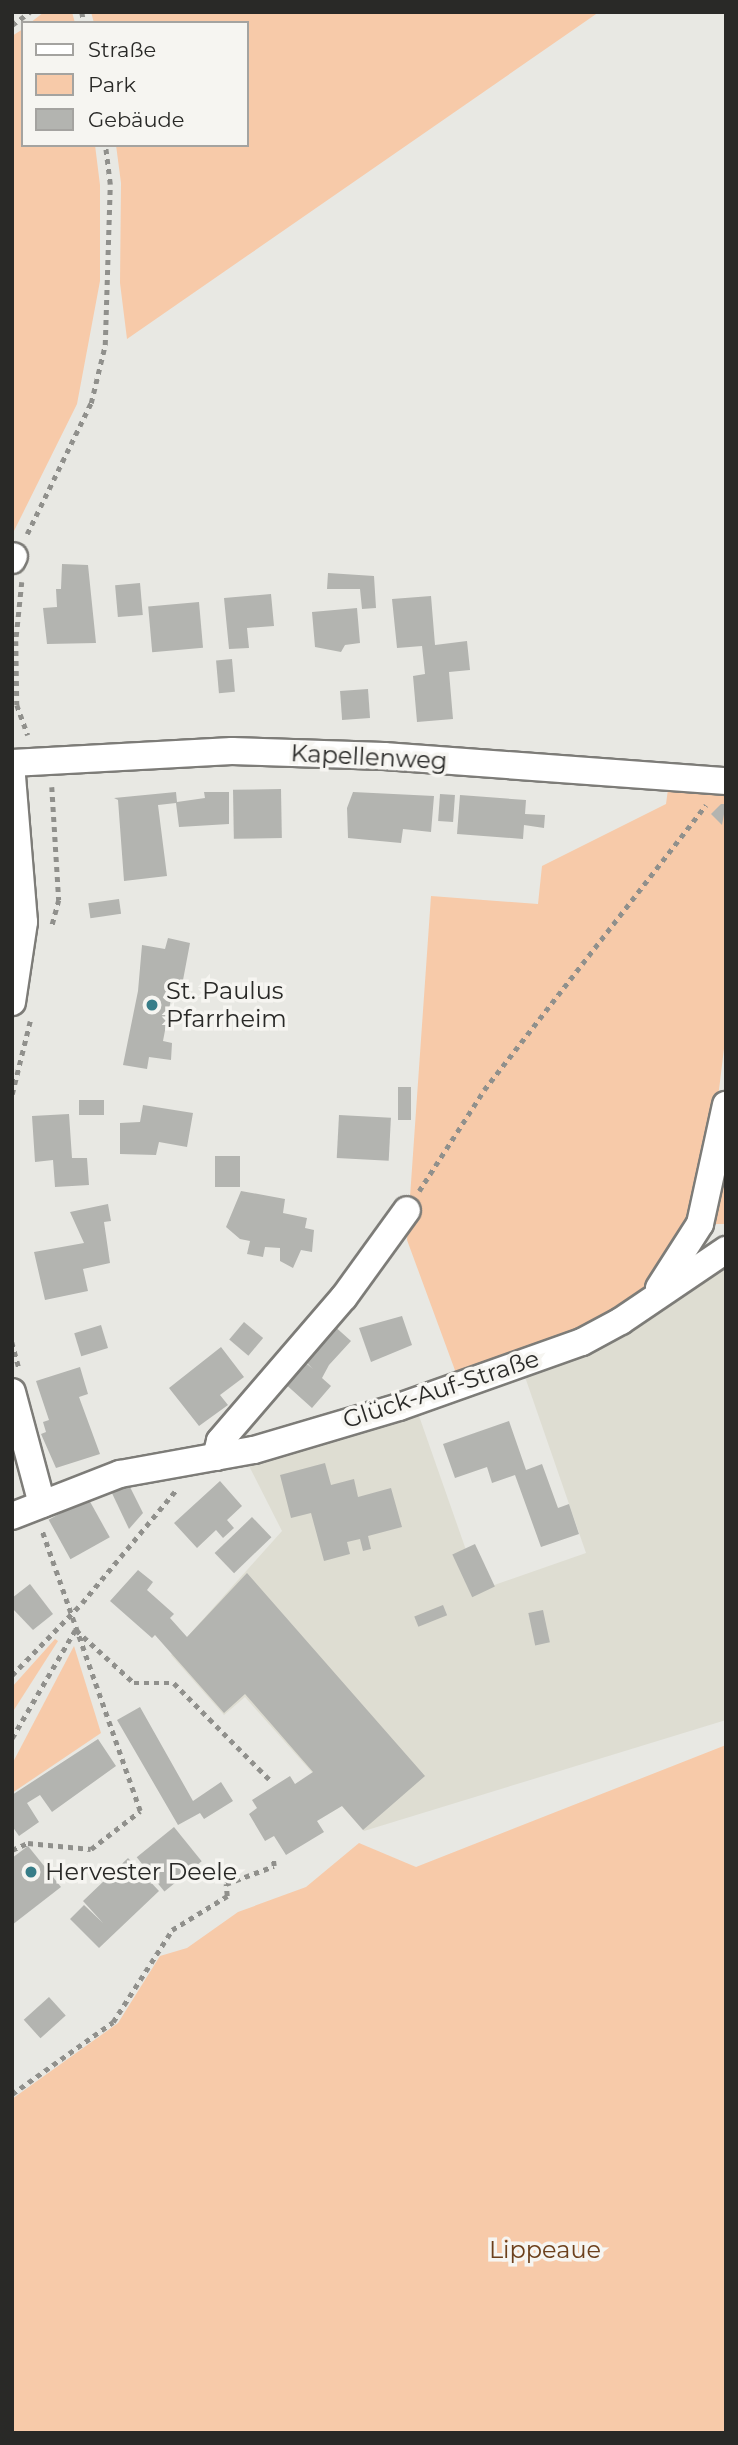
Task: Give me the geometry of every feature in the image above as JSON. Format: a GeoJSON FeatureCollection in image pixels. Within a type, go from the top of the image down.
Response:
{"type":"FeatureCollection","features":[{"type":"Feature","properties":{"kind":"street","name":"Kapellenweg"},"geometry":{"type":"LineString","coordinates":[[12,763],[232,751],[724,781]]}},
{"type":"Feature","properties":{"kind":"street"},"geometry":{"type":"LineString","coordinates":[[12,776],[24,922],[22,1009]]}},
{"type":"Feature","properties":{"kind":"street"},"geometry":{"type":"LineString","coordinates":[[654,1296],[700,1224],[726,1104]]}},
{"type":"Feature","properties":{"kind":"street"},"geometry":{"type":"LineString","coordinates":[[216,1457],[220,1441],[344,1297],[407,1210]]}},
{"type":"Feature","properties":{"kind":"street","name":"Glück-Auf-Straße"},"geometry":{"type":"LineString","coordinates":[[28,1510],[120,1474],[216,1457],[399,1407],[582,1342],[621,1321],[654,1296],[726,1251]]}},
{"type":"Feature","properties":{"kind":"street"},"geometry":{"type":"LineString","coordinates":[[12,1392],[28,1510]]}},
{"type":"Feature","properties":{"kind":"path"},"geometry":{"type":"LineString","coordinates":[[12,26],[30,12]]}},
{"type":"Feature","properties":{"kind":"path"},"geometry":{"type":"LineString","coordinates":[[31,739],[18,705],[17,563],[91,403],[105,345],[110,198],[105,147]]}},
{"type":"Feature","properties":{"kind":"path"},"geometry":{"type":"LineString","coordinates":[[50,939],[59,901],[51,803],[57,777]]}},
{"type":"Feature","properties":{"kind":"path"},"geometry":{"type":"LineString","coordinates":[[407,1210],[484,1090],[662,866],[724,781]]}},
{"type":"Feature","properties":{"kind":"path"},"geometry":{"type":"LineString","coordinates":[[12,1094],[22,1009]]}},
{"type":"Feature","properties":{"kind":"path"},"geometry":{"type":"LineString","coordinates":[[12,1675],[61,1620],[72,1614],[181,1483]]}},
{"type":"Feature","properties":{"kind":"path"},"geometry":{"type":"LineString","coordinates":[[12,1850],[28,1843],[91,1849],[141,1811],[72,1614],[28,1510]]}},
{"type":"Feature","properties":{"kind":"path"},"geometry":{"type":"LineString","coordinates":[[12,1738],[76,1629]]}},
{"type":"Feature","properties":{"kind":"path"},"geometry":{"type":"LineString","coordinates":[[76,1629],[134,1683],[174,1683],[270,1780]]}},
{"type":"Feature","properties":{"kind":"path"},"geometry":{"type":"LineString","coordinates":[[12,2094],[113,2022],[172,1930],[227,1896],[226,1884],[274,1866],[273,1859]]}},
{"type":"Feature","properties":{"kind":"shaded area"},"geometry":{"type":"Polygon","coordinates":[[[726,1266],[726,1720],[364,1831],[245,1697],[224,1715],[171,1655],[282,1531],[246,1460],[418,1413],[480,1590],[586,1553],[524,1374],[606,1344],[726,1266]]]}},
{"type":"Feature","properties":{"kind":"green space"},"geometry":{"type":"Polygon","coordinates":[[[44,12],[72,12],[74,21],[33,21],[44,12]]]}},
{"type":"Feature","properties":{"kind":"green space"},"geometry":{"type":"Polygon","coordinates":[[[91,12],[599,12],[127,339],[120,283],[121,183],[116,147],[248,147],[248,21],[93,21],[91,12]]]}},
{"type":"Feature","properties":{"kind":"green space"},"geometry":{"type":"Polygon","coordinates":[[[21,30],[21,147],[95,147],[100,185],[100,281],[77,404],[12,535],[12,36],[21,30]]]}},
{"type":"Feature","properties":{"kind":"green space"},"geometry":{"type":"Polygon","coordinates":[[[668,789],[726,791],[726,1032],[713,1139],[688,1221],[646,1287],[593,1323],[456,1373],[407,1240],[431,896],[538,904],[542,866],[666,804],[668,789]]]}},
{"type":"Feature","properties":{"kind":"green space"},"geometry":{"type":"Polygon","coordinates":[[[726,1170],[726,1224],[713,1224],[726,1170]]]}},
{"type":"Feature","properties":{"kind":"green space"},"geometry":{"type":"Polygon","coordinates":[[[55,1639],[58,1641],[12,1713],[12,1687],[55,1639]]]}},
{"type":"Feature","properties":{"kind":"green space"},"geometry":{"type":"Polygon","coordinates":[[[74,1646],[101,1733],[12,1793],[12,1764],[74,1646]]]}},
{"type":"Feature","properties":{"kind":"green space","name":"Lippeaue"},"geometry":{"type":"Polygon","coordinates":[[[726,1745],[726,2433],[12,2433],[12,2099],[118,2023],[160,1956],[187,1948],[238,1912],[306,1887],[359,1843],[416,1867],[726,1745]]]}},
{"type":"Feature","properties":{"kind":"building"},"geometry":{"type":"Polygon","coordinates":[[[62,564],[88,565],[96,643],[47,644],[43,608],[57,607],[56,589],[61,589],[62,564]]]}},
{"type":"Feature","properties":{"kind":"building"},"geometry":{"type":"Polygon","coordinates":[[[328,573],[374,576],[376,608],[362,609],[360,589],[327,589],[328,573]]]}},
{"type":"Feature","properties":{"kind":"building"},"geometry":{"type":"Polygon","coordinates":[[[140,583],[143,615],[118,617],[115,585],[140,583]]]}},
{"type":"Feature","properties":{"kind":"building"},"geometry":{"type":"Polygon","coordinates":[[[271,594],[274,626],[247,628],[249,648],[229,649],[224,598],[271,594]]]}},
{"type":"Feature","properties":{"kind":"building"},"geometry":{"type":"Polygon","coordinates":[[[431,596],[435,645],[467,641],[470,670],[449,672],[453,719],[417,722],[413,676],[425,674],[422,646],[397,648],[392,599],[431,596]]]}},
{"type":"Feature","properties":{"kind":"building"},"geometry":{"type":"Polygon","coordinates":[[[199,602],[203,648],[152,652],[148,606],[199,602]]]}},
{"type":"Feature","properties":{"kind":"building"},"geometry":{"type":"Polygon","coordinates":[[[357,608],[360,643],[345,645],[341,652],[315,647],[312,612],[357,608]]]}},
{"type":"Feature","properties":{"kind":"building"},"geometry":{"type":"Polygon","coordinates":[[[232,659],[235,692],[219,693],[216,660],[232,659]]]}},
{"type":"Feature","properties":{"kind":"building"},"geometry":{"type":"Polygon","coordinates":[[[368,689],[370,718],[342,720],[340,691],[368,689]]]}},
{"type":"Feature","properties":{"kind":"building"},"geometry":{"type":"Polygon","coordinates":[[[281,789],[282,838],[234,839],[233,790],[281,789]]]}},
{"type":"Feature","properties":{"kind":"building"},"geometry":{"type":"Polygon","coordinates":[[[176,792],[177,802],[205,798],[204,792],[229,792],[229,824],[179,827],[176,803],[158,805],[167,876],[124,881],[118,800],[114,798],[176,792]]]}},
{"type":"Feature","properties":{"kind":"building"},"geometry":{"type":"Polygon","coordinates":[[[353,792],[434,796],[431,832],[403,829],[401,843],[348,838],[347,808],[353,792]]]}},
{"type":"Feature","properties":{"kind":"building"},"geometry":{"type":"Polygon","coordinates":[[[440,794],[455,795],[453,822],[438,821],[440,794]]]}},
{"type":"Feature","properties":{"kind":"building"},"geometry":{"type":"Polygon","coordinates":[[[460,795],[526,800],[525,814],[545,815],[544,828],[524,825],[523,839],[457,834],[460,795]]]}},
{"type":"Feature","properties":{"kind":"building"},"geometry":{"type":"Polygon","coordinates":[[[721,804],[726,804],[722,825],[711,814],[721,804]]]}},
{"type":"Feature","properties":{"kind":"building"},"geometry":{"type":"Polygon","coordinates":[[[119,899],[121,914],[90,918],[88,903],[119,899]]]}},
{"type":"Feature","properties":{"kind":"building","name":"St. Paulus Pfarrheim"},"geometry":{"type":"Polygon","coordinates":[[[168,938],[190,943],[180,996],[172,994],[163,1041],[172,1043],[171,1060],[149,1057],[147,1069],[123,1065],[138,991],[142,945],[165,949],[168,938]]]}},
{"type":"Feature","properties":{"kind":"building"},"geometry":{"type":"Polygon","coordinates":[[[398,1087],[411,1087],[411,1120],[398,1120],[398,1087]]]}},
{"type":"Feature","properties":{"kind":"building"},"geometry":{"type":"Polygon","coordinates":[[[79,1100],[104,1100],[104,1115],[79,1115],[79,1100]]]}},
{"type":"Feature","properties":{"kind":"building"},"geometry":{"type":"Polygon","coordinates":[[[143,1105],[193,1113],[187,1147],[159,1142],[156,1155],[120,1154],[120,1123],[140,1122],[143,1105]]]}},
{"type":"Feature","properties":{"kind":"building"},"geometry":{"type":"Polygon","coordinates":[[[69,1114],[72,1158],[87,1158],[89,1185],[55,1187],[53,1160],[35,1162],[32,1116],[69,1114]]]}},
{"type":"Feature","properties":{"kind":"building"},"geometry":{"type":"Polygon","coordinates":[[[339,1115],[391,1118],[389,1161],[337,1158],[339,1115]]]}},
{"type":"Feature","properties":{"kind":"building"},"geometry":{"type":"Polygon","coordinates":[[[215,1156],[240,1156],[240,1187],[215,1187],[215,1156]]]}},
{"type":"Feature","properties":{"kind":"building"},"geometry":{"type":"Polygon","coordinates":[[[241,1191],[285,1199],[283,1213],[307,1218],[305,1228],[314,1230],[312,1252],[301,1250],[293,1268],[280,1261],[280,1248],[265,1247],[263,1257],[247,1254],[250,1241],[240,1239],[226,1227],[241,1191]]]}},
{"type":"Feature","properties":{"kind":"building"},"geometry":{"type":"Polygon","coordinates":[[[108,1204],[111,1221],[104,1222],[110,1263],[83,1269],[88,1291],[45,1300],[34,1252],[84,1243],[70,1212],[108,1204]]]}},
{"type":"Feature","properties":{"kind":"building"},"geometry":{"type":"Polygon","coordinates":[[[402,1316],[412,1345],[371,1362],[359,1328],[402,1316]]]}},
{"type":"Feature","properties":{"kind":"building"},"geometry":{"type":"Polygon","coordinates":[[[244,1322],[263,1338],[248,1356],[229,1340],[244,1322]]]}},
{"type":"Feature","properties":{"kind":"building"},"geometry":{"type":"Polygon","coordinates":[[[332,1324],[351,1341],[329,1365],[322,1378],[331,1386],[312,1408],[282,1381],[301,1359],[313,1369],[302,1358],[332,1324]]]}},
{"type":"Feature","properties":{"kind":"building"},"geometry":{"type":"Polygon","coordinates":[[[101,1325],[108,1348],[81,1356],[74,1333],[101,1325]]]}},
{"type":"Feature","properties":{"kind":"building"},"geometry":{"type":"Polygon","coordinates":[[[221,1347],[244,1377],[220,1395],[228,1405],[199,1426],[169,1388],[221,1347]]]}},
{"type":"Feature","properties":{"kind":"building"},"geometry":{"type":"Polygon","coordinates":[[[80,1367],[88,1394],[79,1397],[100,1454],[56,1468],[41,1434],[46,1432],[43,1422],[49,1420],[36,1381],[80,1367]]]}},
{"type":"Feature","properties":{"kind":"building"},"geometry":{"type":"Polygon","coordinates":[[[509,1421],[526,1470],[542,1464],[558,1508],[569,1504],[579,1534],[541,1547],[515,1475],[492,1483],[487,1467],[455,1478],[443,1444],[509,1421]]]}},
{"type":"Feature","properties":{"kind":"building"},"geometry":{"type":"Polygon","coordinates":[[[325,1463],[331,1485],[354,1479],[358,1497],[391,1488],[402,1527],[368,1536],[371,1549],[363,1551],[360,1539],[347,1542],[350,1554],[324,1561],[311,1513],[291,1518],[280,1475],[325,1463]]]}},
{"type":"Feature","properties":{"kind":"building"},"geometry":{"type":"Polygon","coordinates":[[[127,1481],[143,1513],[129,1529],[110,1489],[127,1481]]]}},
{"type":"Feature","properties":{"kind":"building"},"geometry":{"type":"Polygon","coordinates":[[[220,1481],[242,1506],[227,1520],[234,1528],[223,1538],[216,1530],[197,1548],[174,1523],[220,1481]]]}},
{"type":"Feature","properties":{"kind":"building"},"geometry":{"type":"Polygon","coordinates":[[[88,1498],[110,1537],[70,1559],[49,1520],[88,1498]]]}},
{"type":"Feature","properties":{"kind":"building"},"geometry":{"type":"Polygon","coordinates":[[[252,1517],[271,1537],[234,1573],[215,1553],[252,1517]]]}},
{"type":"Feature","properties":{"kind":"building"},"geometry":{"type":"Polygon","coordinates":[[[475,1544],[495,1587],[472,1597],[452,1555],[475,1544]]]}},
{"type":"Feature","properties":{"kind":"building"},"geometry":{"type":"Polygon","coordinates":[[[138,1570],[153,1582],[147,1590],[174,1614],[170,1618],[187,1637],[247,1573],[425,1776],[363,1830],[342,1806],[317,1821],[324,1832],[286,1855],[274,1836],[265,1841],[249,1814],[257,1808],[252,1800],[290,1776],[295,1784],[313,1772],[245,1694],[224,1713],[155,1635],[152,1638],[110,1601],[138,1570]]]}},
{"type":"Feature","properties":{"kind":"building"},"geometry":{"type":"Polygon","coordinates":[[[30,1584],[53,1614],[33,1630],[12,1608],[12,1598],[30,1584]]]}},
{"type":"Feature","properties":{"kind":"building"},"geometry":{"type":"Polygon","coordinates":[[[443,1605],[447,1615],[418,1627],[414,1617],[443,1605]]]}},
{"type":"Feature","properties":{"kind":"building"},"geometry":{"type":"Polygon","coordinates":[[[543,1610],[550,1642],[535,1645],[528,1613],[543,1610]]]}},
{"type":"Feature","properties":{"kind":"building"},"geometry":{"type":"Polygon","coordinates":[[[140,1707],[193,1801],[221,1782],[233,1801],[204,1819],[200,1813],[178,1825],[117,1720],[140,1707]]]}},
{"type":"Feature","properties":{"kind":"building"},"geometry":{"type":"Polygon","coordinates":[[[98,1739],[116,1766],[52,1812],[40,1795],[27,1803],[39,1822],[19,1836],[12,1826],[12,1795],[98,1739]]]}},
{"type":"Feature","properties":{"kind":"building"},"geometry":{"type":"Polygon","coordinates":[[[174,1827],[202,1861],[164,1891],[137,1857],[174,1827]]]}},
{"type":"Feature","properties":{"kind":"building","name":"Hervester Deele"},"geometry":{"type":"Polygon","coordinates":[[[28,1846],[61,1887],[12,1925],[12,1858],[28,1846]]]}},
{"type":"Feature","properties":{"kind":"building"},"geometry":{"type":"Polygon","coordinates":[[[128,1858],[159,1891],[99,1948],[70,1919],[84,1905],[103,1923],[83,1901],[128,1858]]]}},
{"type":"Feature","properties":{"kind":"building"},"geometry":{"type":"Polygon","coordinates":[[[49,1997],[66,2016],[40,2038],[24,2020],[49,1997]]]}},
{"type":"Feature","properties":{"kind":"place","name":"St. Paulus Pfarrheim"},"geometry":{"type":"Point","coordinates":[152,1005]}},
{"type":"Feature","properties":{"kind":"place","name":"Hervester Deele"},"geometry":{"type":"Point","coordinates":[31,1872]}}]}
